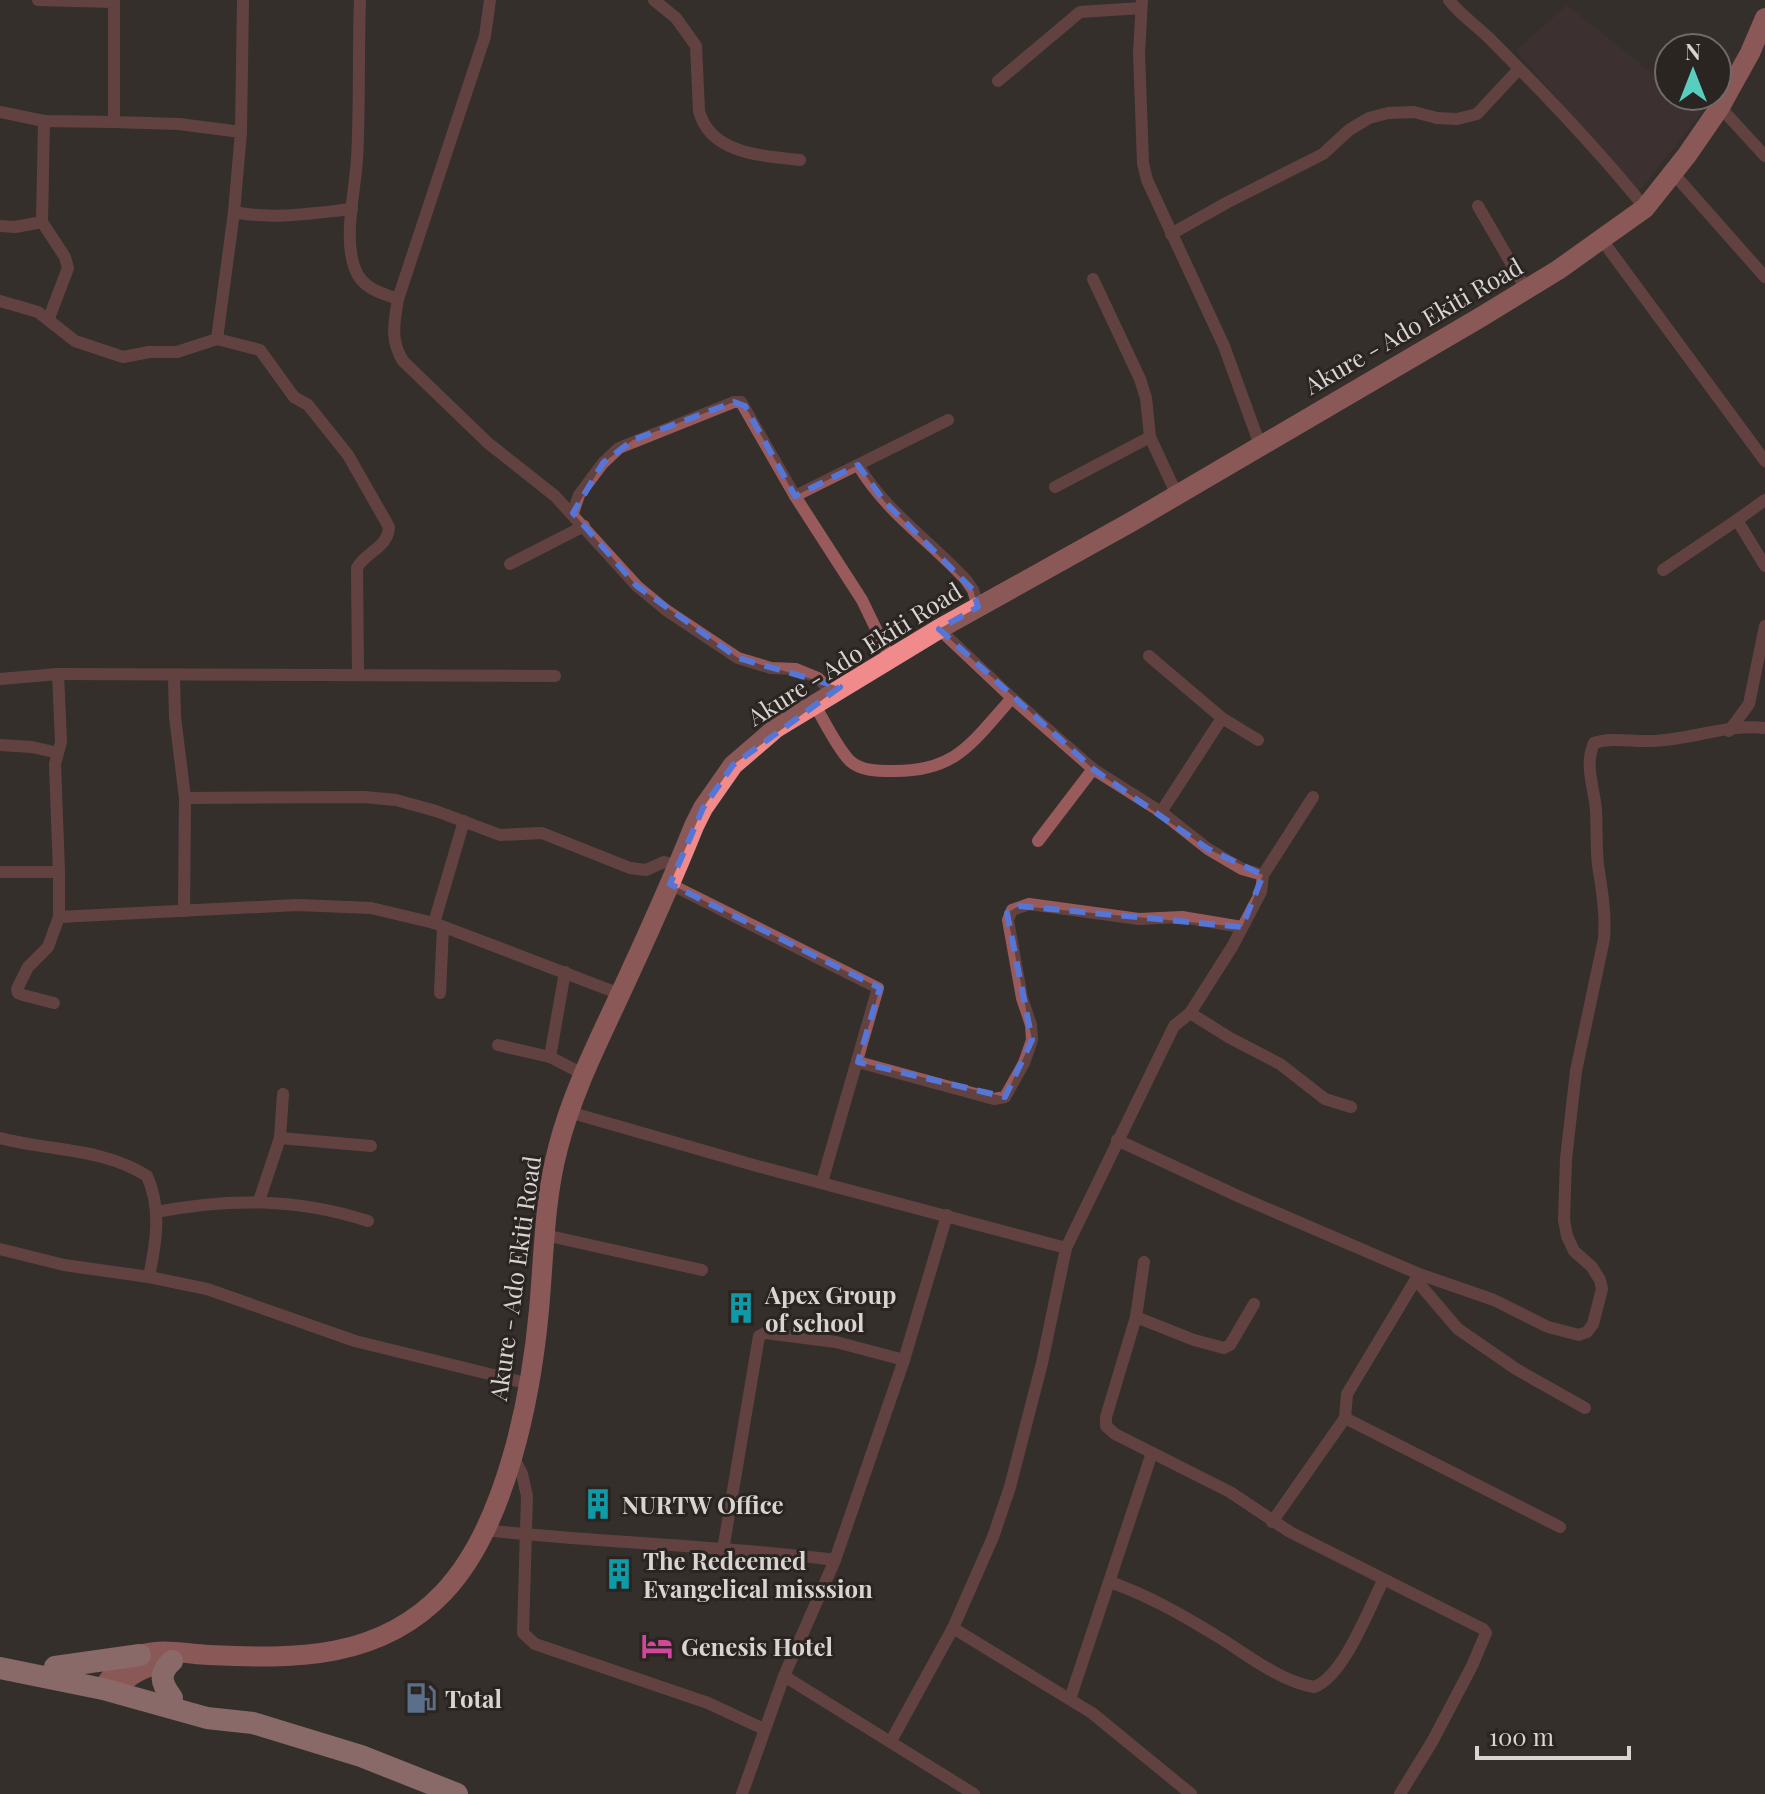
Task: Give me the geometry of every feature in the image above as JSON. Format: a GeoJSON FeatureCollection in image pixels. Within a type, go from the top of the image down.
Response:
{"type":"FeatureCollection","features":[{"type":"Feature","properties":{"kind":"highway"},"geometry":{"type":"LineString","coordinates":[[55,1667],[140,1655]]}},
{"type":"Feature","properties":{"kind":"highway"},"geometry":{"type":"LineString","coordinates":[[0,1656],[55,1667],[207,1718],[253,1723],[361,1756],[457,1794]]}},
{"type":"Feature","properties":{"kind":"highway"},"geometry":{"type":"LineString","coordinates":[[172,1661],[164,1669],[162,1680],[172,1698]]}},
{"type":"Feature","properties":{"kind":"highway"},"geometry":{"type":"LineString","coordinates":[[0,1668],[172,1698],[208,1708],[226,1718]]}},
{"type":"Feature","properties":{"kind":"main road","name":"Akure - Ado Ekiti Road"},"geometry":{"type":"LineString","coordinates":[[1733,84],[1765,18]]}},
{"type":"Feature","properties":{"kind":"main road","name":"Akure - Ado Ekiti Road"},"geometry":{"type":"LineString","coordinates":[[140,1655],[176,1652],[295,1657],[331,1653],[397,1629],[433,1603],[455,1580],[484,1530],[512,1454],[530,1384],[557,1150],[569,1112],[583,1074],[703,808],[733,765],[776,728],[832,692],[1177,495],[1526,289],[1602,240],[1645,208],[1716,112]]}},
{"type":"Feature","properties":{"kind":"main road"},"geometry":{"type":"LineString","coordinates":[[112,1686],[124,1663],[140,1655]]}},
{"type":"Feature","properties":{"kind":"main road"},"geometry":{"type":"LineString","coordinates":[[112,1686],[144,1668],[191,1660],[197,1655]]}},
{"type":"Feature","properties":{"kind":"street"},"geometry":{"type":"LineString","coordinates":[[38,0],[114,1],[114,122]]}},
{"type":"Feature","properties":{"kind":"street"},"geometry":{"type":"LineString","coordinates":[[217,339],[241,132],[243,0]]}},
{"type":"Feature","properties":{"kind":"street"},"geometry":{"type":"LineString","coordinates":[[360,0],[357,159],[350,242],[355,270],[361,281],[373,290],[398,299]]}},
{"type":"Feature","properties":{"kind":"street"},"geometry":{"type":"LineString","coordinates":[[490,0],[485,36],[398,299],[392,333],[395,349],[403,361],[488,443],[573,513],[637,586],[666,610],[738,658],[771,668],[796,669],[818,678],[832,692]]}},
{"type":"Feature","properties":{"kind":"street"},"geometry":{"type":"LineString","coordinates":[[654,0],[676,18],[696,46],[699,111],[712,134],[741,151],[800,160]]}},
{"type":"Feature","properties":{"kind":"street"},"geometry":{"type":"LineString","coordinates":[[1449,0],[1599,151],[1645,208]]}},
{"type":"Feature","properties":{"kind":"street"},"geometry":{"type":"LineString","coordinates":[[998,81],[1080,12],[1142,4],[1139,53],[1143,163],[1147,180],[1224,346],[1260,445]]}},
{"type":"Feature","properties":{"kind":"street"},"geometry":{"type":"LineString","coordinates":[[1171,234],[1323,154],[1349,130],[1369,118],[1388,113],[1414,112],[1457,119],[1477,114],[1518,70]]}},
{"type":"Feature","properties":{"kind":"street"},"geometry":{"type":"LineString","coordinates":[[0,112],[44,121],[179,124],[241,132]]}},
{"type":"Feature","properties":{"kind":"street"},"geometry":{"type":"LineString","coordinates":[[1725,112],[1765,156]]}},
{"type":"Feature","properties":{"kind":"street"},"geometry":{"type":"LineString","coordinates":[[44,121],[42,222],[65,257],[68,268],[49,318]]}},
{"type":"Feature","properties":{"kind":"street"},"geometry":{"type":"LineString","coordinates":[[1673,173],[1765,277]]}},
{"type":"Feature","properties":{"kind":"street"},"geometry":{"type":"LineString","coordinates":[[1478,206],[1526,289]]}},
{"type":"Feature","properties":{"kind":"street"},"geometry":{"type":"LineString","coordinates":[[234,212],[299,215],[352,209]]}},
{"type":"Feature","properties":{"kind":"street"},"geometry":{"type":"LineString","coordinates":[[0,226],[42,222]]}},
{"type":"Feature","properties":{"kind":"street"},"geometry":{"type":"LineString","coordinates":[[1602,240],[1765,461]]}},
{"type":"Feature","properties":{"kind":"street"},"geometry":{"type":"LineString","coordinates":[[1093,279],[1140,379],[1146,398],[1150,437],[1177,495]]}},
{"type":"Feature","properties":{"kind":"street"},"geometry":{"type":"LineString","coordinates":[[0,301],[38,312],[75,341],[123,357],[149,352],[177,352],[217,339],[260,350],[294,397],[308,405],[348,455],[389,527],[385,542],[357,568],[358,675]]}},
{"type":"Feature","properties":{"kind":"street"},"geometry":{"type":"LineString","coordinates":[[573,513],[579,495],[603,463],[619,448],[734,402],[741,402],[795,496],[862,600],[890,658]]}},
{"type":"Feature","properties":{"kind":"street"},"geometry":{"type":"LineString","coordinates":[[795,496],[948,420]]}},
{"type":"Feature","properties":{"kind":"street"},"geometry":{"type":"LineString","coordinates":[[1055,487],[1150,437]]}},
{"type":"Feature","properties":{"kind":"street"},"geometry":{"type":"LineString","coordinates":[[858,465],[884,501],[966,580],[978,607]]}},
{"type":"Feature","properties":{"kind":"street"},"geometry":{"type":"LineString","coordinates":[[1663,570],[1765,500]]}},
{"type":"Feature","properties":{"kind":"street"},"geometry":{"type":"LineString","coordinates":[[1737,520],[1765,566]]}},
{"type":"Feature","properties":{"kind":"street"},"geometry":{"type":"LineString","coordinates":[[510,564],[584,526]]}},
{"type":"Feature","properties":{"kind":"street"},"geometry":{"type":"LineString","coordinates":[[1729,731],[1749,704],[1765,626]]}},
{"type":"Feature","properties":{"kind":"street"},"geometry":{"type":"LineString","coordinates":[[939,629],[1093,769],[1161,812],[1208,849],[1242,869],[1263,875]]}},
{"type":"Feature","properties":{"kind":"street"},"geometry":{"type":"LineString","coordinates":[[1149,656],[1222,718],[1258,740]]}},
{"type":"Feature","properties":{"kind":"street"},"geometry":{"type":"LineString","coordinates":[[0,679],[58,674],[555,676]]}},
{"type":"Feature","properties":{"kind":"street"},"geometry":{"type":"LineString","coordinates":[[54,1003],[23,995],[17,989],[28,967],[48,947],[59,917],[55,764],[61,707],[58,674]]}},
{"type":"Feature","properties":{"kind":"street"},"geometry":{"type":"LineString","coordinates":[[174,676],[176,728],[185,798],[184,911]]}},
{"type":"Feature","properties":{"kind":"street"},"geometry":{"type":"LineString","coordinates":[[814,704],[850,761],[864,769],[907,771],[928,769],[948,761],[970,746],[1012,698]]}},
{"type":"Feature","properties":{"kind":"street"},"geometry":{"type":"LineString","coordinates":[[1161,812],[1222,718]]}},
{"type":"Feature","properties":{"kind":"street"},"geometry":{"type":"LineString","coordinates":[[1117,1140],[1418,1277],[1494,1300],[1564,1333],[1579,1335],[1587,1332],[1601,1299],[1600,1280],[1592,1267],[1574,1251],[1564,1220],[1569,1117],[1606,917],[1596,843],[1596,807],[1588,769],[1589,754],[1594,743],[1604,740],[1655,742],[1765,728]]}},
{"type":"Feature","properties":{"kind":"street"},"geometry":{"type":"LineString","coordinates":[[0,745],[58,753]]}},
{"type":"Feature","properties":{"kind":"street"},"geometry":{"type":"LineString","coordinates":[[1038,841],[1093,769]]}},
{"type":"Feature","properties":{"kind":"street"},"geometry":{"type":"LineString","coordinates":[[185,798],[364,797],[396,800],[500,835],[542,833],[641,870],[664,862],[674,875],[878,988],[822,1182]]}},
{"type":"Feature","properties":{"kind":"street"},"geometry":{"type":"LineString","coordinates":[[891,1741],[953,1628],[993,1537],[1010,1487],[1042,1363],[1066,1248],[1174,1026],[1190,1013],[1261,892],[1263,875],[1313,797]]}},
{"type":"Feature","properties":{"kind":"street"},"geometry":{"type":"LineString","coordinates":[[440,993],[438,925],[464,821]]}},
{"type":"Feature","properties":{"kind":"street"},"geometry":{"type":"LineString","coordinates":[[0,872],[59,872]]}},
{"type":"Feature","properties":{"kind":"street"},"geometry":{"type":"LineString","coordinates":[[858,1062],[994,1099],[1005,1097],[1024,1063],[1032,1040],[1008,920],[1012,910],[1019,906],[1029,904],[1139,919],[1182,917],[1242,927]]}},
{"type":"Feature","properties":{"kind":"street"},"geometry":{"type":"LineString","coordinates":[[59,917],[343,906],[371,908],[438,925],[620,994]]}},
{"type":"Feature","properties":{"kind":"street"},"geometry":{"type":"LineString","coordinates":[[550,1057],[565,972]]}},
{"type":"Feature","properties":{"kind":"street"},"geometry":{"type":"LineString","coordinates":[[1190,1013],[1280,1064],[1325,1099],[1351,1107]]}},
{"type":"Feature","properties":{"kind":"street"},"geometry":{"type":"LineString","coordinates":[[498,1045],[550,1057],[583,1074]]}},
{"type":"Feature","properties":{"kind":"street"},"geometry":{"type":"LineString","coordinates":[[259,1201],[280,1138],[283,1094]]}},
{"type":"Feature","properties":{"kind":"street"},"geometry":{"type":"LineString","coordinates":[[569,1112],[757,1166],[1066,1248]]}},
{"type":"Feature","properties":{"kind":"street"},"geometry":{"type":"LineString","coordinates":[[0,1138],[56,1150],[85,1151],[135,1168],[147,1176],[157,1230],[149,1277]]}},
{"type":"Feature","properties":{"kind":"street"},"geometry":{"type":"LineString","coordinates":[[280,1138],[371,1146]]}},
{"type":"Feature","properties":{"kind":"street"},"geometry":{"type":"LineString","coordinates":[[156,1212],[202,1203],[259,1201],[368,1221]]}},
{"type":"Feature","properties":{"kind":"street"},"geometry":{"type":"LineString","coordinates":[[742,1794],[784,1676],[835,1560],[904,1360],[947,1215]]}},
{"type":"Feature","properties":{"kind":"street"},"geometry":{"type":"LineString","coordinates":[[545,1235],[702,1270]]}},
{"type":"Feature","properties":{"kind":"street"},"geometry":{"type":"LineString","coordinates":[[0,1249],[64,1265],[149,1277],[235,1297],[287,1319],[355,1341],[530,1384]]}},
{"type":"Feature","properties":{"kind":"street"},"geometry":{"type":"LineString","coordinates":[[1144,1262],[1136,1317],[1106,1426],[1115,1434],[1230,1492],[1272,1522],[1486,1633],[1432,1742],[1400,1794]]}},
{"type":"Feature","properties":{"kind":"street"},"geometry":{"type":"LineString","coordinates":[[1418,1277],[1458,1329],[1516,1369],[1585,1408]]}},
{"type":"Feature","properties":{"kind":"street"},"geometry":{"type":"LineString","coordinates":[[1272,1522],[1345,1418],[1347,1394],[1418,1277]]}},
{"type":"Feature","properties":{"kind":"street"},"geometry":{"type":"LineString","coordinates":[[1136,1317],[1194,1340],[1224,1348],[1230,1345],[1254,1304]]}},
{"type":"Feature","properties":{"kind":"street"},"geometry":{"type":"LineString","coordinates":[[723,1550],[759,1336],[765,1333],[836,1342],[904,1360]]}},
{"type":"Feature","properties":{"kind":"street"},"geometry":{"type":"LineString","coordinates":[[1345,1418],[1560,1527]]}},
{"type":"Feature","properties":{"kind":"street"},"geometry":{"type":"LineString","coordinates":[[1070,1699],[1152,1453]]}},
{"type":"Feature","properties":{"kind":"street"},"geometry":{"type":"LineString","coordinates":[[512,1454],[522,1474],[527,1496],[523,1633],[535,1644],[708,1703],[764,1729]]}},
{"type":"Feature","properties":{"kind":"street"},"geometry":{"type":"LineString","coordinates":[[484,1530],[753,1550],[835,1560]]}},
{"type":"Feature","properties":{"kind":"street"},"geometry":{"type":"LineString","coordinates":[[1110,1582],[1164,1604],[1300,1685],[1314,1687],[1331,1677],[1383,1581]]}},
{"type":"Feature","properties":{"kind":"street"},"geometry":{"type":"LineString","coordinates":[[953,1628],[1092,1713],[1191,1794]]}},
{"type":"Feature","properties":{"kind":"street"},"geometry":{"type":"LineString","coordinates":[[784,1676],[974,1794]]}},
{"type":"Feature","properties":{"kind":"highlighted area"},"geometry":{"type":"Polygon","coordinates":[[[734,402],[745,406],[795,496],[858,465],[884,501],[973,590],[978,607],[939,629],[1093,769],[1208,849],[1263,875],[1242,927],[1019,906],[1007,913],[1032,1040],[1005,1097],[858,1062],[880,988],[670,884],[703,808],[733,765],[840,687],[738,658],[637,586],[573,513],[603,463],[633,440],[734,402]]]}},
{"type":"Feature","properties":{"kind":"shaded area"},"geometry":{"type":"Polygon","coordinates":[[[1567,5],[1653,74],[1653,112],[1701,113],[1637,194],[1516,50],[1567,5]]]}},
{"type":"Feature","properties":{"kind":"place","name":"Apex Group of school"},"geometry":{"type":"Point","coordinates":[741,1308]}},
{"type":"Feature","properties":{"kind":"place","name":"NURTW Office"},"geometry":{"type":"Point","coordinates":[598,1504]}},
{"type":"Feature","properties":{"kind":"place","name":"The Redeemed Evangelical misssion"},"geometry":{"type":"Point","coordinates":[619,1574]}},
{"type":"Feature","properties":{"kind":"place","name":"Genesis Hotel"},"geometry":{"type":"Point","coordinates":[657,1646]}},
{"type":"Feature","properties":{"kind":"place","name":"Total"},"geometry":{"type":"Point","coordinates":[421,1698]}}]}
